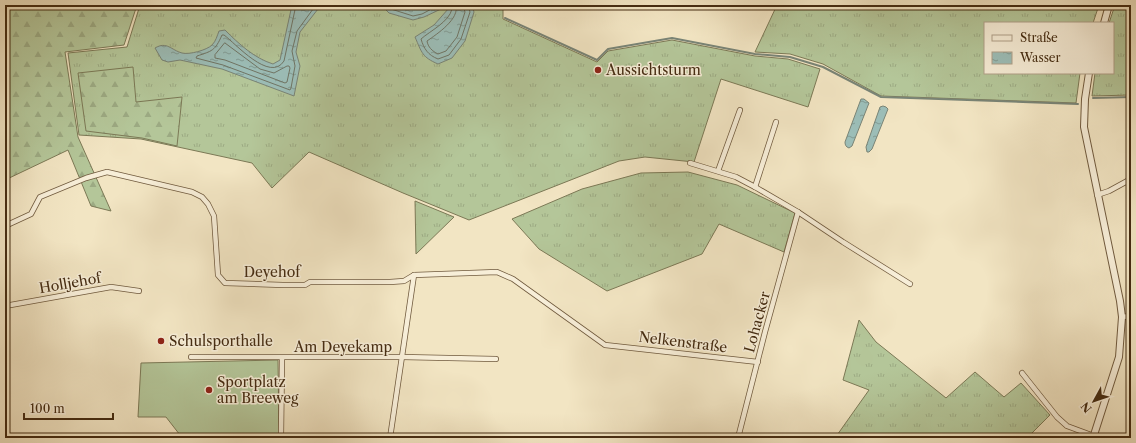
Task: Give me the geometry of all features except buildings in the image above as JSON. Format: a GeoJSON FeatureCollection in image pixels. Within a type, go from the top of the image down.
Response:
{"type":"FeatureCollection","features":[{"type":"Feature","properties":{"kind":"street"},"geometry":{"type":"LineString","coordinates":[[1104,22],[1109,5]]}},
{"type":"Feature","properties":{"kind":"street"},"geometry":{"type":"LineString","coordinates":[[1022,373],[1067,426],[1094,437],[1119,356],[1122,317],[1084,127],[1085,99],[1089,74]]}},
{"type":"Feature","properties":{"kind":"street"},"geometry":{"type":"LineString","coordinates":[[718,171],[740,110]]}},
{"type":"Feature","properties":{"kind":"street"},"geometry":{"type":"LineString","coordinates":[[755,186],[776,122]]}},
{"type":"Feature","properties":{"kind":"street"},"geometry":{"type":"LineString","coordinates":[[690,163],[736,177],[755,186],[910,284]]}},
{"type":"Feature","properties":{"kind":"street","name":"Deyehof"},"geometry":{"type":"LineString","coordinates":[[5,226],[31,214],[40,197],[86,178],[107,172],[192,192],[202,197],[208,204],[214,216],[218,275],[225,283],[283,285],[305,284],[310,282],[390,282],[404,281],[414,275],[497,272],[513,279],[605,345]]}},
{"type":"Feature","properties":{"kind":"street"},"geometry":{"type":"LineString","coordinates":[[1097,195],[1109,191],[1131,179]]}},
{"type":"Feature","properties":{"kind":"street","name":"Lohacker"},"geometry":{"type":"LineString","coordinates":[[738,438],[798,212]]}},
{"type":"Feature","properties":{"kind":"street"},"geometry":{"type":"LineString","coordinates":[[390,438],[414,275]]}},
{"type":"Feature","properties":{"kind":"street","name":"Holljehof"},"geometry":{"type":"LineString","coordinates":[[5,306],[111,287],[139,291]]}},
{"type":"Feature","properties":{"kind":"street"},"geometry":{"type":"LineString","coordinates":[[1122,317],[1131,316]]}},
{"type":"Feature","properties":{"kind":"street","name":"Nelkenstraße"},"geometry":{"type":"LineString","coordinates":[[605,345],[758,362]]}},
{"type":"Feature","properties":{"kind":"street","name":"Am Deyekamp"},"geometry":{"type":"LineString","coordinates":[[191,357],[402,357],[496,359]]}},
{"type":"Feature","properties":{"kind":"street"},"geometry":{"type":"LineString","coordinates":[[281,438],[282,358]]}},
{"type":"Feature","properties":{"kind":"street"},"geometry":{"type":"LineString","coordinates":[[5,438],[83,436],[227,438]]}},
{"type":"Feature","properties":{"kind":"street"},"geometry":{"type":"LineString","coordinates":[[362,438],[566,438]]}},
{"type":"Feature","properties":{"kind":"green space"},"geometry":{"type":"Polygon","coordinates":[[[5,5],[137,5],[124,45],[65,52],[78,137],[111,211],[91,206],[68,150],[5,180],[5,5]]]}},
{"type":"Feature","properties":{"kind":"green space"},"geometry":{"type":"Polygon","coordinates":[[[140,5],[503,5],[503,19],[597,62],[608,51],[672,40],[755,56],[788,59],[820,69],[808,107],[721,79],[694,162],[645,157],[619,161],[469,220],[309,152],[272,188],[252,163],[141,139],[79,135],[68,53],[127,47],[140,5]]]}},
{"type":"Feature","properties":{"kind":"green space"},"geometry":{"type":"Polygon","coordinates":[[[777,5],[1099,5],[1093,22],[984,22],[984,74],[1080,74],[1076,103],[881,96],[823,64],[790,54],[755,52],[777,5]]]}},
{"type":"Feature","properties":{"kind":"green space"},"geometry":{"type":"Polygon","coordinates":[[[1115,5],[1131,5],[1131,95],[1092,96],[1095,74],[1114,74],[1114,22],[1109,22],[1115,5]]]}},
{"type":"Feature","properties":{"kind":"green space"},"geometry":{"type":"Polygon","coordinates":[[[133,67],[136,102],[182,97],[177,146],[142,138],[86,131],[78,73],[133,67]]]}},
{"type":"Feature","properties":{"kind":"green space"},"geometry":{"type":"Polygon","coordinates":[[[688,172],[737,185],[795,213],[784,252],[719,224],[702,254],[607,291],[539,249],[512,219],[582,189],[641,173],[688,172]]]}},
{"type":"Feature","properties":{"kind":"green space"},"geometry":{"type":"Polygon","coordinates":[[[415,201],[454,217],[416,254],[415,201]]]}},
{"type":"Feature","properties":{"kind":"green space"},"geometry":{"type":"Polygon","coordinates":[[[859,320],[876,342],[946,398],[975,372],[1004,397],[1021,383],[1050,415],[1027,438],[835,438],[869,390],[843,380],[859,320]]]}},
{"type":"Feature","properties":{"kind":"green space","name":"Sportplatz am Breeweg"},"geometry":{"type":"Polygon","coordinates":[[[278,360],[279,436],[180,435],[166,417],[138,417],[141,363],[278,360]]]}},
{"type":"Feature","properties":{"kind":"water"},"geometry":{"type":"Polygon","coordinates":[[[292,5],[322,5],[300,32],[296,52],[300,66],[294,96],[222,69],[180,60],[168,62],[162,60],[155,48],[163,45],[182,53],[198,52],[212,45],[219,31],[225,30],[253,54],[273,64],[280,60],[292,5]]]}},
{"type":"Feature","properties":{"kind":"water"},"geometry":{"type":"Polygon","coordinates":[[[383,5],[472,5],[474,12],[465,41],[452,58],[438,64],[423,54],[415,37],[434,25],[449,8],[441,9],[424,17],[413,20],[389,13],[383,5]]]}},
{"type":"Feature","properties":{"kind":"water"},"geometry":{"type":"Polygon","coordinates":[[[861,99],[864,99],[869,103],[852,146],[849,148],[846,146],[845,142],[861,99]]]}},
{"type":"Feature","properties":{"kind":"water"},"geometry":{"type":"Polygon","coordinates":[[[883,106],[888,109],[872,149],[867,152],[866,147],[880,107],[883,106]]]}},
{"type":"Feature","properties":{"kind":"waterway"},"geometry":{"type":"LineString","coordinates":[[505,18],[597,60],[608,49],[672,38],[755,54],[790,57],[823,67],[881,97],[1078,104]]}},
{"type":"Feature","properties":{"kind":"waterway"},"geometry":{"type":"LineString","coordinates":[[1093,98],[1131,97]]}},
{"type":"Feature","properties":{"kind":"place","name":"Aussichtsturm"},"geometry":{"type":"Point","coordinates":[598,70]}},
{"type":"Feature","properties":{"kind":"place","name":"Schulsporthalle"},"geometry":{"type":"Point","coordinates":[161,341]}},
{"type":"Feature","properties":{"kind":"place","name":"Sportplatz am Breeweg"},"geometry":{"type":"Point","coordinates":[209,390]}}]}
